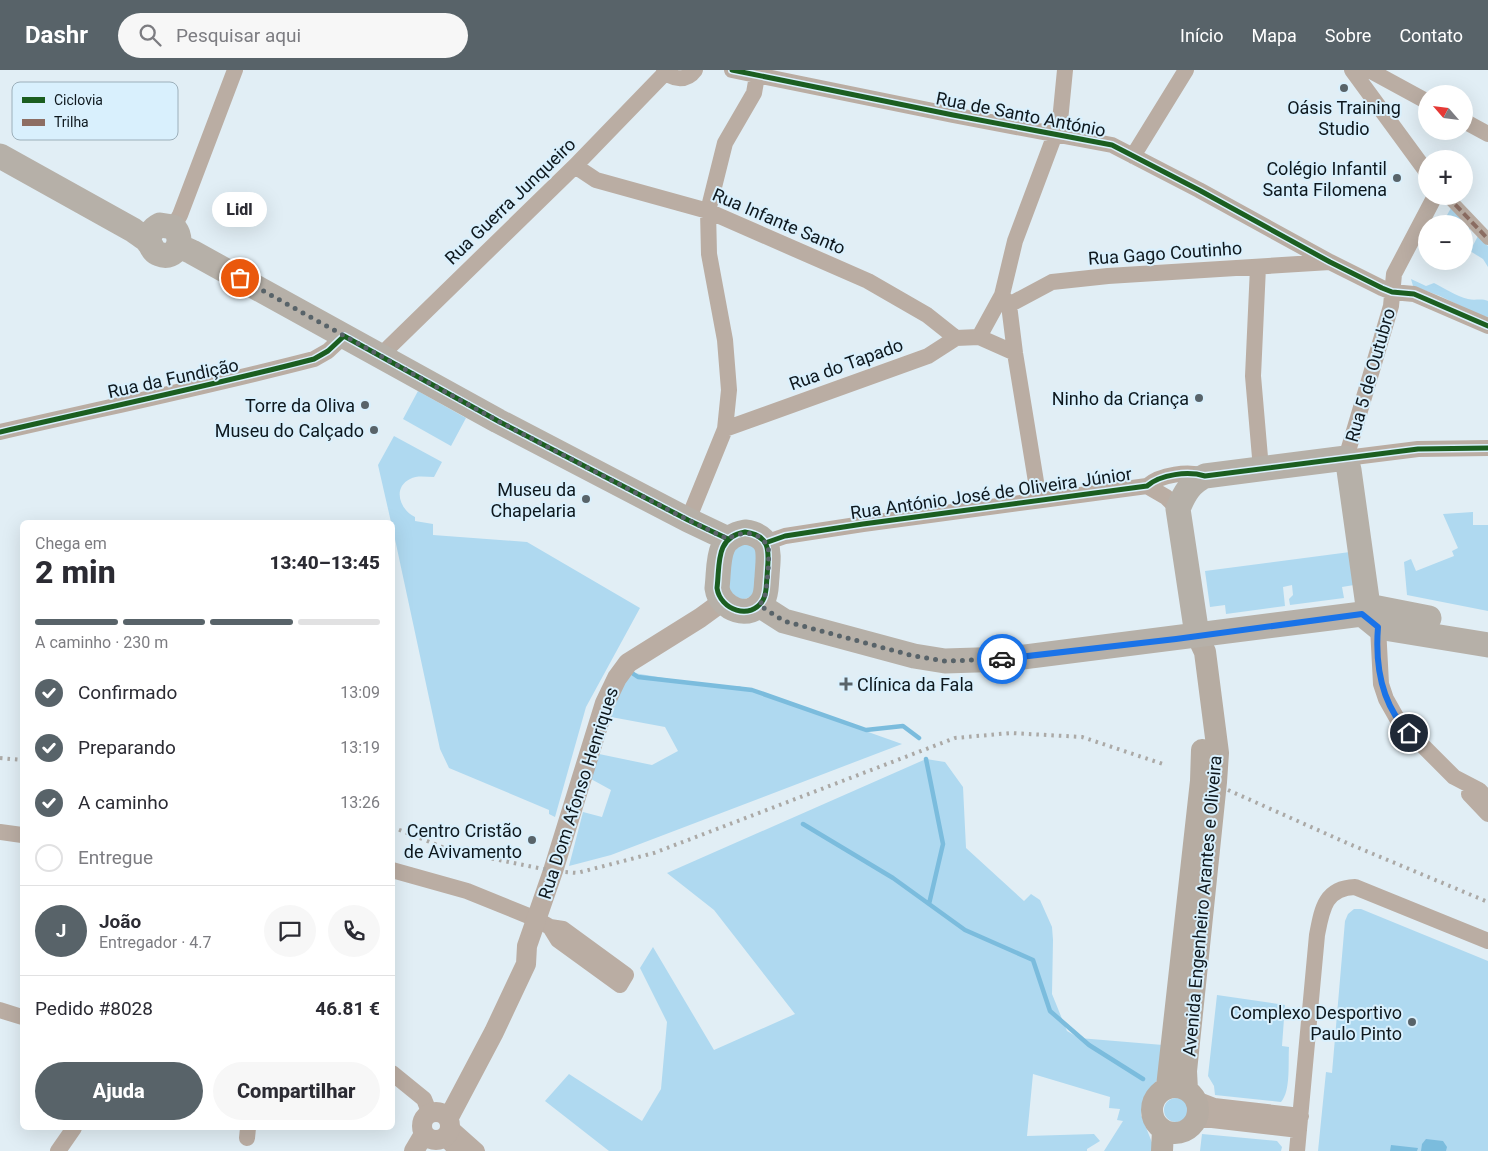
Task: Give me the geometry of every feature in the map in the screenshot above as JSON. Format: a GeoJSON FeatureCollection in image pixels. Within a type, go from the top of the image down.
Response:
{"type":"FeatureCollection","features":[{"type":"Feature","properties":{"kind":"main road"},"geometry":{"type":"LineString","coordinates":[[0,142],[140,219],[192,252],[498,421],[728,539]]}},
{"type":"Feature","properties":{"kind":"main road"},"geometry":{"type":"LineString","coordinates":[[0,156],[133,230],[164,236]]}},
{"type":"Feature","properties":{"kind":"main road","name":"Rua António José de Oliveira Júnior"},"geometry":{"type":"LineString","coordinates":[[1205,476],[1346,458]]}},
{"type":"Feature","properties":{"kind":"main road","name":"Rua 5 de Outubro"},"geometry":{"type":"LineString","coordinates":[[1346,458],[1369,616]]}},
{"type":"Feature","properties":{"kind":"main road"},"geometry":{"type":"LineString","coordinates":[[1178,509],[1186,491],[1196,480],[1205,476]]}},
{"type":"Feature","properties":{"kind":"main road","name":"Avenida Engenheiro Arantes e Oliveira"},"geometry":{"type":"LineString","coordinates":[[1178,509],[1197,635],[1192,655],[1202,757],[1185,1113]]}},
{"type":"Feature","properties":{"kind":"main road"},"geometry":{"type":"LineString","coordinates":[[745,532],[752,533],[765,542],[769,550],[766,593],[763,601],[751,610],[742,612],[730,608],[722,602],[717,588],[722,547],[728,539],[745,532]]}},
{"type":"Feature","properties":{"kind":"main road"},"geometry":{"type":"LineString","coordinates":[[759,605],[784,621],[914,656],[945,661],[1008,659],[1197,635],[1400,613],[1488,628]]}},
{"type":"Feature","properties":{"kind":"main road"},"geometry":{"type":"LineString","coordinates":[[1369,616],[1488,645]]}},
{"type":"Feature","properties":{"kind":"main road"},"geometry":{"type":"LineString","coordinates":[[1155,1096],[1185,1113],[1174,1133],[1163,1141],[1153,1119],[1152,1104],[1155,1096]]}},
{"type":"Feature","properties":{"kind":"street"},"geometry":{"type":"LineString","coordinates":[[164,236],[180,215],[235,70]]}},
{"type":"Feature","properties":{"kind":"street"},"geometry":{"type":"LineString","coordinates":[[665,71],[674,78],[680,79],[690,76],[696,70]]}},
{"type":"Feature","properties":{"kind":"street","name":"Rua de Santo António"},"geometry":{"type":"LineString","coordinates":[[732,70],[758,73],[1055,135],[1112,145],[1330,262],[1392,292],[1414,294],[1488,326]]}},
{"type":"Feature","properties":{"kind":"street"},"geometry":{"type":"LineString","coordinates":[[1039,500],[1006,300],[1015,241],[1060,121],[1065,70]]}},
{"type":"Feature","properties":{"kind":"street"},"geometry":{"type":"LineString","coordinates":[[1133,156],[1186,70]]}},
{"type":"Feature","properties":{"kind":"street"},"geometry":{"type":"LineString","coordinates":[[1352,70],[1418,160]]}},
{"type":"Feature","properties":{"kind":"street"},"geometry":{"type":"LineString","coordinates":[[1369,70],[1418,97]]}},
{"type":"Feature","properties":{"kind":"street","name":"Rua Guerra Junqueiro"},"geometry":{"type":"LineString","coordinates":[[380,356],[575,166],[665,71]]}},
{"type":"Feature","properties":{"kind":"street"},"geometry":{"type":"LineString","coordinates":[[688,520],[725,429],[729,390],[722,318],[709,254],[708,211],[725,143],[754,93],[758,73]]}},
{"type":"Feature","properties":{"kind":"street"},"geometry":{"type":"LineString","coordinates":[[1473,126],[1488,134]]}},
{"type":"Feature","properties":{"kind":"street","name":"Rua Infante Santo"},"geometry":{"type":"LineString","coordinates":[[575,166],[596,180],[708,211],[868,280],[927,315],[956,338]]}},
{"type":"Feature","properties":{"kind":"street","name":"Rua 5 de Outubro"},"geometry":{"type":"LineString","coordinates":[[1346,458],[1391,306],[1394,274],[1430,205]]}},
{"type":"Feature","properties":{"kind":"street"},"geometry":{"type":"LineString","coordinates":[[1456,205],[1488,239]]}},
{"type":"Feature","properties":{"kind":"street","name":"Rua Gago Coutinho"},"geometry":{"type":"LineString","coordinates":[[1006,300],[1052,282],[1108,276],[1330,262]]}},
{"type":"Feature","properties":{"kind":"street"},"geometry":{"type":"LineString","coordinates":[[1258,267],[1253,376],[1261,469]]}},
{"type":"Feature","properties":{"kind":"street"},"geometry":{"type":"LineString","coordinates":[[979,337],[1006,300]]}},
{"type":"Feature","properties":{"kind":"street","name":"Rua da Fundição"},"geometry":{"type":"LineString","coordinates":[[0,432],[168,395],[314,359],[328,351],[344,336]]}},
{"type":"Feature","properties":{"kind":"street"},"geometry":{"type":"LineString","coordinates":[[956,338],[979,337],[1015,352]]}},
{"type":"Feature","properties":{"kind":"street","name":"Rua do Tapado"},"geometry":{"type":"LineString","coordinates":[[725,429],[928,356],[956,338]]}},
{"type":"Feature","properties":{"kind":"street","name":"Rua António José de Oliveira Júnior"},"geometry":{"type":"LineString","coordinates":[[1346,458],[1418,449],[1488,448]]}},
{"type":"Feature","properties":{"kind":"street","name":"Rua António José de Oliveira Júnior"},"geometry":{"type":"LineString","coordinates":[[765,542],[785,536],[863,524],[1147,486],[1155,479],[1194,473],[1205,476]]}},
{"type":"Feature","properties":{"kind":"street","name":"Rua António José de Oliveira Júnior"},"geometry":{"type":"LineString","coordinates":[[1147,486],[1166,497],[1178,509]]}},
{"type":"Feature","properties":{"kind":"street","name":"Rua Dom Afonso Henriques"},"geometry":{"type":"LineString","coordinates":[[414,1151],[441,1132],[486,1022],[516,960],[543,923],[553,871],[605,703],[617,678],[628,663],[640,654],[700,618],[722,602]]}},
{"type":"Feature","properties":{"kind":"street","name":"Rua 5 de Outubro"},"geometry":{"type":"LineString","coordinates":[[1369,616],[1377,638],[1381,684],[1386,700],[1398,722],[1454,777],[1479,790],[1488,799]]}},
{"type":"Feature","properties":{"kind":"street"},"geometry":{"type":"LineString","coordinates":[[1454,777],[1488,814]]}},
{"type":"Feature","properties":{"kind":"street"},"geometry":{"type":"LineString","coordinates":[[0,832],[20,835]]}},
{"type":"Feature","properties":{"kind":"street"},"geometry":{"type":"LineString","coordinates":[[395,871],[467,891],[543,923]]}},
{"type":"Feature","properties":{"kind":"street"},"geometry":{"type":"LineString","coordinates":[[1297,1151],[1318,935],[1326,902],[1333,894],[1344,888],[1355,887],[1488,941]]}},
{"type":"Feature","properties":{"kind":"street"},"geometry":{"type":"LineString","coordinates":[[0,1010],[20,1017]]}},
{"type":"Feature","properties":{"kind":"street"},"geometry":{"type":"LineString","coordinates":[[395,1075],[424,1099],[441,1132],[477,1151]]}},
{"type":"Feature","properties":{"kind":"street"},"geometry":{"type":"LineString","coordinates":[[1185,1113],[1212,1120],[1300,1123]]}},
{"type":"Feature","properties":{"kind":"street"},"geometry":{"type":"LineString","coordinates":[[58,1151],[73,1130]]}},
{"type":"Feature","properties":{"kind":"shaded area"},"geometry":{"type":"Polygon","coordinates":[[[1451,208],[1458,215],[1447,215],[1451,208]]]}},
{"type":"Feature","properties":{"kind":"shaded area"},"geometry":{"type":"Polygon","coordinates":[[[1478,236],[1488,246],[1488,267],[1483,259],[1473,253],[1473,245],[1478,236]]]}},
{"type":"Feature","properties":{"kind":"shaded area"},"geometry":{"type":"Polygon","coordinates":[[[1411,279],[1426,286],[1434,283],[1468,299],[1488,301],[1488,317],[1479,315],[1440,296],[1413,286],[1411,279]]]}},
{"type":"Feature","properties":{"kind":"shaded area"},"geometry":{"type":"Polygon","coordinates":[[[418,391],[466,418],[451,446],[403,419],[418,391]]]}},
{"type":"Feature","properties":{"kind":"shaded area"},"geometry":{"type":"Polygon","coordinates":[[[394,436],[442,462],[434,477],[410,479],[404,483],[400,493],[402,504],[415,517],[415,521],[433,524],[433,535],[527,542],[640,608],[586,707],[555,817],[549,814],[549,810],[449,768],[440,749],[395,539],[395,520],[391,520],[378,465],[394,436]]]}},
{"type":"Feature","properties":{"kind":"shaded area"},"geometry":{"type":"Polygon","coordinates":[[[1473,512],[1473,525],[1488,525],[1488,611],[1407,595],[1404,562],[1411,559],[1416,571],[1454,556],[1452,551],[1458,548],[1443,514],[1473,512]]]}},
{"type":"Feature","properties":{"kind":"shaded area"},"geometry":{"type":"Polygon","coordinates":[[[740,542],[757,547],[756,590],[751,597],[740,600],[728,590],[732,549],[740,542]]]}},
{"type":"Feature","properties":{"kind":"shaded area"},"geometry":{"type":"Polygon","coordinates":[[[1350,552],[1354,585],[1342,587],[1344,598],[1290,605],[1289,599],[1293,595],[1292,585],[1283,587],[1285,606],[1226,614],[1225,605],[1210,607],[1205,571],[1350,552]]]}},
{"type":"Feature","properties":{"kind":"shaded area"},"geometry":{"type":"Polygon","coordinates":[[[634,673],[724,688],[739,686],[902,744],[611,855],[569,866],[583,812],[602,817],[611,790],[591,779],[599,754],[652,765],[678,751],[665,727],[611,717],[623,683],[634,673]]]}},
{"type":"Feature","properties":{"kind":"shaded area"},"geometry":{"type":"Polygon","coordinates":[[[926,759],[945,762],[963,787],[966,848],[1024,901],[1031,894],[1040,900],[1052,927],[1052,994],[1067,1031],[1079,1038],[1163,1045],[1158,1079],[1145,1096],[1141,1115],[1153,1145],[1152,1151],[1104,1151],[1123,1121],[1117,1120],[1120,1109],[1109,1108],[1110,1097],[1033,1074],[1027,1136],[1094,1134],[1100,1141],[1087,1149],[1087,1151],[609,1151],[545,1101],[569,1074],[642,1121],[661,1089],[667,1022],[640,968],[653,947],[714,1050],[795,1014],[714,910],[667,873],[926,759]]]}},
{"type":"Feature","properties":{"kind":"shaded area","name":"Complexo Desportivo Paulo Pinto"},"geometry":{"type":"Polygon","coordinates":[[[1354,909],[1361,909],[1488,961],[1488,1151],[1318,1151],[1326,1072],[1332,1073],[1345,921],[1348,914],[1354,909]]]}},
{"type":"Feature","properties":{"kind":"shaded area"},"geometry":{"type":"Polygon","coordinates":[[[1217,995],[1285,1005],[1282,1046],[1289,1047],[1288,1076],[1286,1091],[1281,1102],[1215,1095],[1214,1086],[1208,1076],[1217,995]]]}},
{"type":"Feature","properties":{"kind":"shaded area"},"geometry":{"type":"Polygon","coordinates":[[[1176,1098],[1185,1101],[1188,1110],[1185,1119],[1176,1122],[1167,1119],[1164,1110],[1167,1101],[1176,1098]]]}},
{"type":"Feature","properties":{"kind":"shaded area"},"geometry":{"type":"Polygon","coordinates":[[[1202,1134],[1277,1141],[1282,1147],[1281,1151],[1200,1151],[1202,1134]]]}},
{"type":"Feature","properties":{"kind":"shaded area"},"geometry":{"type":"Polygon","coordinates":[[[1426,1139],[1443,1141],[1447,1147],[1446,1151],[1421,1151],[1422,1144],[1426,1139]]]}},
{"type":"Feature","properties":{"kind":"shaded area"},"geometry":{"type":"Polygon","coordinates":[[[1391,1145],[1418,1148],[1417,1151],[1390,1151],[1391,1145]]]}},
{"type":"Feature","properties":{"kind":"waterway"},"geometry":{"type":"LineString","coordinates":[[632,673],[638,677],[752,690],[866,730],[903,726],[919,738]]}},
{"type":"Feature","properties":{"kind":"waterway"},"geometry":{"type":"LineString","coordinates":[[926,759],[943,844],[929,904]]}},
{"type":"Feature","properties":{"kind":"waterway"},"geometry":{"type":"LineString","coordinates":[[803,824],[893,878],[965,930],[1033,960],[1050,1011],[1089,1045],[1143,1079]]}},
{"type":"Feature","properties":{"kind":"railway"},"geometry":{"type":"LineString","coordinates":[[395,828],[450,850],[553,871],[577,873],[654,853],[955,738],[1011,733],[1082,737],[1163,764]]}},
{"type":"Feature","properties":{"kind":"railway"},"geometry":{"type":"LineString","coordinates":[[0,758],[20,760]]}},
{"type":"Feature","properties":{"kind":"railway"},"geometry":{"type":"LineString","coordinates":[[1228,790],[1347,843],[1488,902]]}},
{"type":"Feature","properties":{"kind":"marked path"},"geometry":{"type":"LineString","coordinates":[[1456,205],[1488,239]]}},
{"type":"Feature","properties":{"kind":"cycle path"},"geometry":{"type":"LineString","coordinates":[[732,70],[1112,145],[1382,288],[1392,292],[1414,294],[1488,326]]}},
{"type":"Feature","properties":{"kind":"cycle path"},"geometry":{"type":"LineString","coordinates":[[0,432],[196,388],[314,359],[328,351],[344,336],[498,421],[728,539]]}},
{"type":"Feature","properties":{"kind":"cycle path"},"geometry":{"type":"LineString","coordinates":[[765,543],[785,536],[863,524],[1147,486],[1167,476],[1183,474],[1205,476],[1418,449],[1488,448]]}},
{"type":"Feature","properties":{"kind":"cycle path"},"geometry":{"type":"LineString","coordinates":[[745,532],[754,534],[765,542],[768,562],[766,592],[763,600],[758,606],[744,611],[730,607],[724,602],[719,596],[717,588],[719,561],[724,546],[728,539],[745,532]]}},
{"type":"Feature","properties":{"kind":"way so far"},"geometry":{"type":"LineString","coordinates":[[240,278],[498,421],[688,520],[728,539],[737,534],[752,533],[765,542],[769,550],[766,593],[759,605],[784,621],[914,656],[945,661],[1002,659]]}},
{"type":"Feature","properties":{"kind":"place","name":"Oásis Training Studio"},"geometry":{"type":"Point","coordinates":[1344,88]}},
{"type":"Feature","properties":{"kind":"place","name":"Colégio Infantil Santa Filomena"},"geometry":{"type":"Point","coordinates":[1397,178]}},
{"type":"Feature","properties":{"kind":"place","name":"Lidl"},"geometry":{"type":"Point","coordinates":[240,278]}},
{"type":"Feature","properties":{"kind":"place","name":"Ninho da Criança"},"geometry":{"type":"Point","coordinates":[1199,398]}},
{"type":"Feature","properties":{"kind":"place","name":"Torre da Oliva"},"geometry":{"type":"Point","coordinates":[365,405]}},
{"type":"Feature","properties":{"kind":"place","name":"Museu do Calçado"},"geometry":{"type":"Point","coordinates":[374,430]}},
{"type":"Feature","properties":{"kind":"place","name":"Museu da Chapelaria"},"geometry":{"type":"Point","coordinates":[586,499]}},
{"type":"Feature","properties":{"kind":"place","name":"Clínica da Fala"},"geometry":{"type":"Point","coordinates":[846,684]}},
{"type":"Feature","properties":{"kind":"place","name":"Centro Cristão de Avivamento"},"geometry":{"type":"Point","coordinates":[532,840]}},
{"type":"Feature","properties":{"kind":"place","name":"Complexo Desportivo Paulo Pinto"},"geometry":{"type":"Point","coordinates":[1412,1022]}},
{"type":"Feature","properties":{"kind":"route"},"geometry":{"type":"LineString","coordinates":[[1002,659],[1176,639],[1362,614],[1378,627],[1377,638],[1381,684],[1386,700],[1398,722],[1409,733]]}}]}
